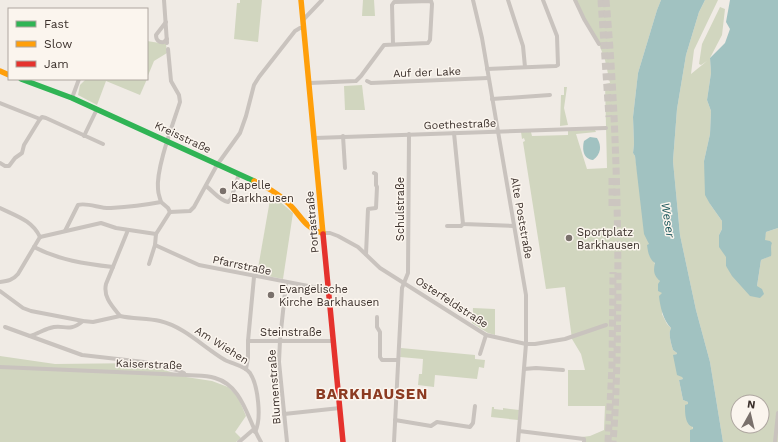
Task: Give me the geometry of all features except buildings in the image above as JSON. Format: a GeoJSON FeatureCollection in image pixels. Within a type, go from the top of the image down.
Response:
{"type":"FeatureCollection","features":[{"type":"Feature","properties":{"kind":"main road","name":"Portastraße"},"geometry":{"type":"LineString","coordinates":[[302,0],[343,442]]}},
{"type":"Feature","properties":{"kind":"main road","name":"Kreisstraße"},"geometry":{"type":"LineString","coordinates":[[24,80],[72,98],[255,181],[275,192],[295,210],[311,230],[324,233]]}},
{"type":"Feature","properties":{"kind":"street"},"geometry":{"type":"LineString","coordinates":[[164,0],[166,22],[167,41],[161,42],[157,40],[156,37],[166,22]]}},
{"type":"Feature","properties":{"kind":"street"},"geometry":{"type":"LineString","coordinates":[[303,20],[322,0]]}},
{"type":"Feature","properties":{"kind":"street","name":"Alte Poststraße"},"geometry":{"type":"LineString","coordinates":[[473,0],[482,38],[526,295],[526,344],[518,442]]}},
{"type":"Feature","properties":{"kind":"street"},"geometry":{"type":"LineString","coordinates":[[508,0],[523,46],[524,67]]}},
{"type":"Feature","properties":{"kind":"street"},"geometry":{"type":"LineString","coordinates":[[487,69],[558,65],[557,36],[543,0]]}},
{"type":"Feature","properties":{"kind":"street"},"geometry":{"type":"LineString","coordinates":[[575,0],[599,44]]}},
{"type":"Feature","properties":{"kind":"street"},"geometry":{"type":"LineString","coordinates":[[310,83],[356,81],[384,45],[428,43],[432,4],[430,1],[394,2],[392,5],[393,44]]}},
{"type":"Feature","properties":{"kind":"street"},"geometry":{"type":"LineString","coordinates":[[170,212],[192,210],[217,164],[240,133],[246,116],[251,91],[259,76],[295,31],[300,28],[304,28]]}},
{"type":"Feature","properties":{"kind":"street"},"geometry":{"type":"LineString","coordinates":[[168,49],[171,81],[179,95],[180,102],[168,141],[158,182],[158,191],[161,202],[170,212]]}},
{"type":"Feature","properties":{"kind":"street","name":"Auf der Lake"},"geometry":{"type":"LineString","coordinates":[[367,81],[371,83],[488,78]]}},
{"type":"Feature","properties":{"kind":"street"},"geometry":{"type":"LineString","coordinates":[[72,98],[79,80]]}},
{"type":"Feature","properties":{"kind":"street"},"geometry":{"type":"LineString","coordinates":[[492,99],[550,95]]}},
{"type":"Feature","properties":{"kind":"street"},"geometry":{"type":"LineString","coordinates":[[0,103],[40,119],[42,117],[46,118],[103,144]]}},
{"type":"Feature","properties":{"kind":"street"},"geometry":{"type":"LineString","coordinates":[[84,136],[97,109]]}},
{"type":"Feature","properties":{"kind":"street"},"geometry":{"type":"LineString","coordinates":[[0,163],[8,166],[22,153],[24,145],[40,119]]}},
{"type":"Feature","properties":{"kind":"street","name":"Goethestraße"},"geometry":{"type":"LineString","coordinates":[[315,138],[606,128]]}},
{"type":"Feature","properties":{"kind":"street"},"geometry":{"type":"LineString","coordinates":[[454,133],[463,224]]}},
{"type":"Feature","properties":{"kind":"street","name":"Schulstraße"},"geometry":{"type":"LineString","coordinates":[[394,442],[402,288],[403,282],[408,273],[409,134]]}},
{"type":"Feature","properties":{"kind":"street"},"geometry":{"type":"LineString","coordinates":[[343,136],[345,168]]}},
{"type":"Feature","properties":{"kind":"street"},"geometry":{"type":"LineString","coordinates":[[366,254],[368,209],[376,208],[377,187],[376,174],[374,173]]}},
{"type":"Feature","properties":{"kind":"street"},"geometry":{"type":"LineString","coordinates":[[206,186],[228,202],[231,199],[239,174]]}},
{"type":"Feature","properties":{"kind":"street"},"geometry":{"type":"LineString","coordinates":[[65,231],[78,205],[82,203],[100,208],[111,208],[161,202]]}},
{"type":"Feature","properties":{"kind":"street"},"geometry":{"type":"LineString","coordinates":[[0,208],[26,220],[36,229],[40,237]]}},
{"type":"Feature","properties":{"kind":"street"},"geometry":{"type":"LineString","coordinates":[[149,264],[155,245],[156,234],[170,212]]}},
{"type":"Feature","properties":{"kind":"street"},"geometry":{"type":"LineString","coordinates":[[40,237],[101,223],[128,230],[156,234]]}},
{"type":"Feature","properties":{"kind":"street"},"geometry":{"type":"LineString","coordinates":[[446,226],[461,226],[463,224],[514,226]]}},
{"type":"Feature","properties":{"kind":"street"},"geometry":{"type":"LineString","coordinates":[[0,291],[23,308],[83,321],[93,322],[120,316],[108,300],[106,294],[106,284],[128,230]]}},
{"type":"Feature","properties":{"kind":"street","name":"Osterfeldstraße"},"geometry":{"type":"LineString","coordinates":[[324,233],[330,233],[338,236],[358,247],[380,268],[486,335],[526,344],[535,344],[565,340],[606,325]]}},
{"type":"Feature","properties":{"kind":"street"},"geometry":{"type":"LineString","coordinates":[[0,282],[14,279],[40,237]]}},
{"type":"Feature","properties":{"kind":"street","name":"Pfarrstraße"},"geometry":{"type":"LineString","coordinates":[[155,245],[199,265],[286,283],[329,290]]}},
{"type":"Feature","properties":{"kind":"street"},"geometry":{"type":"LineString","coordinates":[[34,247],[47,254],[64,259],[113,267]]}},
{"type":"Feature","properties":{"kind":"street"},"geometry":{"type":"LineString","coordinates":[[246,370],[254,276]]}},
{"type":"Feature","properties":{"kind":"street","name":"Blumenstraße"},"geometry":{"type":"LineString","coordinates":[[286,283],[279,362],[287,442]]}},
{"type":"Feature","properties":{"kind":"street","name":"Am Wiehen"},"geometry":{"type":"LineString","coordinates":[[120,316],[160,322],[176,327],[226,360],[246,370],[252,378],[258,402],[259,424],[255,431]]}},
{"type":"Feature","properties":{"kind":"street"},"geometry":{"type":"LineString","coordinates":[[377,317],[377,327],[380,332],[380,357],[382,360],[398,360]]}},
{"type":"Feature","properties":{"kind":"street"},"geometry":{"type":"LineString","coordinates":[[29,336],[42,332],[51,327],[71,328],[83,321]]}},
{"type":"Feature","properties":{"kind":"street"},"geometry":{"type":"LineString","coordinates":[[5,327],[82,355],[144,362],[176,370],[186,375]]}},
{"type":"Feature","properties":{"kind":"street"},"geometry":{"type":"LineString","coordinates":[[480,354],[486,335]]}},
{"type":"Feature","properties":{"kind":"street","name":"Steinstraße"},"geometry":{"type":"LineString","coordinates":[[248,341],[333,341]]}},
{"type":"Feature","properties":{"kind":"street","name":"Kaiserstraße"},"geometry":{"type":"LineString","coordinates":[[0,366],[186,375],[222,380],[233,388],[239,396],[261,442]]}},
{"type":"Feature","properties":{"kind":"street"},"geometry":{"type":"LineString","coordinates":[[524,369],[536,368],[563,370]]}},
{"type":"Feature","properties":{"kind":"street"},"geometry":{"type":"LineString","coordinates":[[395,420],[431,426],[436,422],[470,427],[473,423],[475,406]]}},
{"type":"Feature","properties":{"kind":"street"},"geometry":{"type":"LineString","coordinates":[[284,414],[340,408]]}},
{"type":"Feature","properties":{"kind":"street"},"geometry":{"type":"LineString","coordinates":[[775,442],[778,413]]}},
{"type":"Feature","properties":{"kind":"street"},"geometry":{"type":"LineString","coordinates":[[240,442],[255,431]]}},
{"type":"Feature","properties":{"kind":"street"},"geometry":{"type":"LineString","coordinates":[[519,431],[584,441]]}},
{"type":"Feature","properties":{"kind":"green space"},"geometry":{"type":"Polygon","coordinates":[[[240,0],[262,0],[258,42],[234,39],[237,3],[240,3],[240,0]]]}},
{"type":"Feature","properties":{"kind":"green space"},"geometry":{"type":"Polygon","coordinates":[[[363,0],[374,0],[375,16],[362,16],[363,0]]]}},
{"type":"Feature","properties":{"kind":"green space"},"geometry":{"type":"Polygon","coordinates":[[[575,0],[661,0],[638,73],[633,117],[633,153],[635,156],[649,244],[663,292],[662,314],[667,324],[671,328],[671,342],[673,350],[677,353],[674,355],[683,379],[679,380],[683,400],[688,402],[693,429],[690,442],[583,442],[582,437],[590,436],[604,430],[605,406],[568,406],[568,370],[585,370],[581,354],[572,339],[565,287],[546,289],[523,142],[525,141],[524,138],[522,139],[521,132],[531,132],[532,136],[568,135],[568,131],[595,130],[596,132],[576,134],[587,169],[607,168],[605,84],[610,83],[605,60],[599,44],[575,0]]]}},
{"type":"Feature","properties":{"kind":"green space"},"geometry":{"type":"Polygon","coordinates":[[[705,0],[718,0],[694,50],[691,74],[707,61],[701,65],[699,64],[702,44],[720,7],[725,9],[722,35],[710,58],[711,73],[707,100],[711,111],[710,134],[704,161],[710,204],[722,221],[722,229],[719,235],[727,257],[726,266],[757,286],[761,260],[770,256],[770,246],[764,240],[766,232],[778,228],[778,442],[723,442],[710,362],[696,310],[680,235],[673,161],[677,109],[686,55],[699,12],[705,0]]]}},
{"type":"Feature","properties":{"kind":"green space"},"geometry":{"type":"Polygon","coordinates":[[[148,41],[166,44],[167,53],[154,61],[148,76],[148,41]]]}},
{"type":"Feature","properties":{"kind":"green space"},"geometry":{"type":"Polygon","coordinates":[[[85,80],[147,80],[140,95],[106,81],[97,105],[78,95],[80,85],[85,80]]]}},
{"type":"Feature","properties":{"kind":"green space"},"geometry":{"type":"Polygon","coordinates":[[[362,85],[365,110],[345,110],[344,86],[362,85]]]}},
{"type":"Feature","properties":{"kind":"green space"},"geometry":{"type":"Polygon","coordinates":[[[564,87],[567,87],[564,108],[568,125],[560,126],[561,95],[564,95],[564,87]]]}},
{"type":"Feature","properties":{"kind":"green space"},"geometry":{"type":"Polygon","coordinates":[[[271,194],[293,213],[283,279],[257,274],[271,194]]]}},
{"type":"Feature","properties":{"kind":"green space"},"geometry":{"type":"Polygon","coordinates":[[[473,308],[495,309],[495,335],[488,333],[472,323],[473,308]]]}},
{"type":"Feature","properties":{"kind":"green space"},"geometry":{"type":"Polygon","coordinates":[[[401,348],[475,355],[475,359],[485,360],[484,368],[479,367],[477,379],[435,375],[434,387],[418,385],[419,374],[422,374],[423,359],[400,357],[401,348]]]}},
{"type":"Feature","properties":{"kind":"green space"},"geometry":{"type":"Polygon","coordinates":[[[0,356],[55,364],[143,363],[186,377],[212,381],[228,387],[238,397],[246,416],[235,432],[241,438],[236,442],[0,442],[0,356]]]}},
{"type":"Feature","properties":{"kind":"green space"},"geometry":{"type":"Polygon","coordinates":[[[492,407],[494,407],[494,409],[503,410],[503,408],[519,410],[518,420],[491,417],[492,407]]]}},
{"type":"Feature","properties":{"kind":"water","name":"Weser"},"geometry":{"type":"Polygon","coordinates":[[[661,0],[705,0],[699,12],[686,55],[677,109],[673,161],[680,235],[696,310],[710,362],[723,442],[690,442],[690,430],[693,429],[693,427],[688,424],[686,418],[685,405],[688,404],[688,402],[683,400],[679,380],[683,379],[677,375],[673,355],[677,353],[673,350],[670,336],[671,328],[664,317],[661,308],[659,296],[662,293],[658,291],[658,284],[660,281],[654,273],[655,263],[649,255],[647,245],[649,244],[644,234],[635,156],[633,153],[633,117],[638,73],[661,0]]]}},
{"type":"Feature","properties":{"kind":"water"},"geometry":{"type":"Polygon","coordinates":[[[730,0],[778,0],[778,228],[766,232],[765,240],[772,243],[771,256],[761,260],[757,286],[762,289],[764,294],[760,298],[750,296],[732,276],[726,266],[726,257],[719,247],[719,235],[722,229],[722,221],[705,195],[704,161],[710,134],[711,111],[707,100],[711,73],[710,58],[725,43],[730,29],[726,22],[730,0]]]}},
{"type":"Feature","properties":{"kind":"water"},"geometry":{"type":"Polygon","coordinates":[[[590,137],[597,138],[600,144],[599,153],[593,160],[585,156],[583,150],[584,141],[590,137]]]}},
{"type":"Feature","properties":{"kind":"tunnel"},"geometry":{"type":"LineString","coordinates":[[601,0],[609,117]]}},
{"type":"Feature","properties":{"kind":"tunnel"},"geometry":{"type":"LineString","coordinates":[[606,0],[614,111],[617,223],[618,297],[613,442]]}},
{"type":"Feature","properties":{"kind":"tunnel"},"geometry":{"type":"LineString","coordinates":[[612,178],[612,209]]}},
{"type":"Feature","properties":{"kind":"tunnel"},"geometry":{"type":"LineString","coordinates":[[608,442],[612,367],[613,272]]}},
{"type":"Feature","properties":{"kind":"traffic: fast"},"geometry":{"type":"LineString","coordinates":[[24,80],[72,98],[254,181]]}},
{"type":"Feature","properties":{"kind":"traffic: slow"},"geometry":{"type":"LineString","coordinates":[[301,0],[323,234]]}},
{"type":"Feature","properties":{"kind":"traffic: slow"},"geometry":{"type":"LineString","coordinates":[[0,71],[8,75]]}},
{"type":"Feature","properties":{"kind":"traffic: slow"},"geometry":{"type":"LineString","coordinates":[[254,181],[284,199],[307,225],[323,233]]}},
{"type":"Feature","properties":{"kind":"traffic: jam"},"geometry":{"type":"LineString","coordinates":[[323,234],[343,442]]}},
{"type":"Feature","properties":{"kind":"place","name":"Kapelle Barkhausen"},"geometry":{"type":"Point","coordinates":[223,191]}},
{"type":"Feature","properties":{"kind":"place","name":"Sportplatz Barkhausen"},"geometry":{"type":"Point","coordinates":[569,238]}},
{"type":"Feature","properties":{"kind":"place","name":"Evangelische Kirche Barkhausen"},"geometry":{"type":"Point","coordinates":[271,295]}},
{"type":"Feature","properties":{"kind":"district","name":"BARKHAUSEN"},"geometry":{"type":"Point","coordinates":[372,394]}}]}
